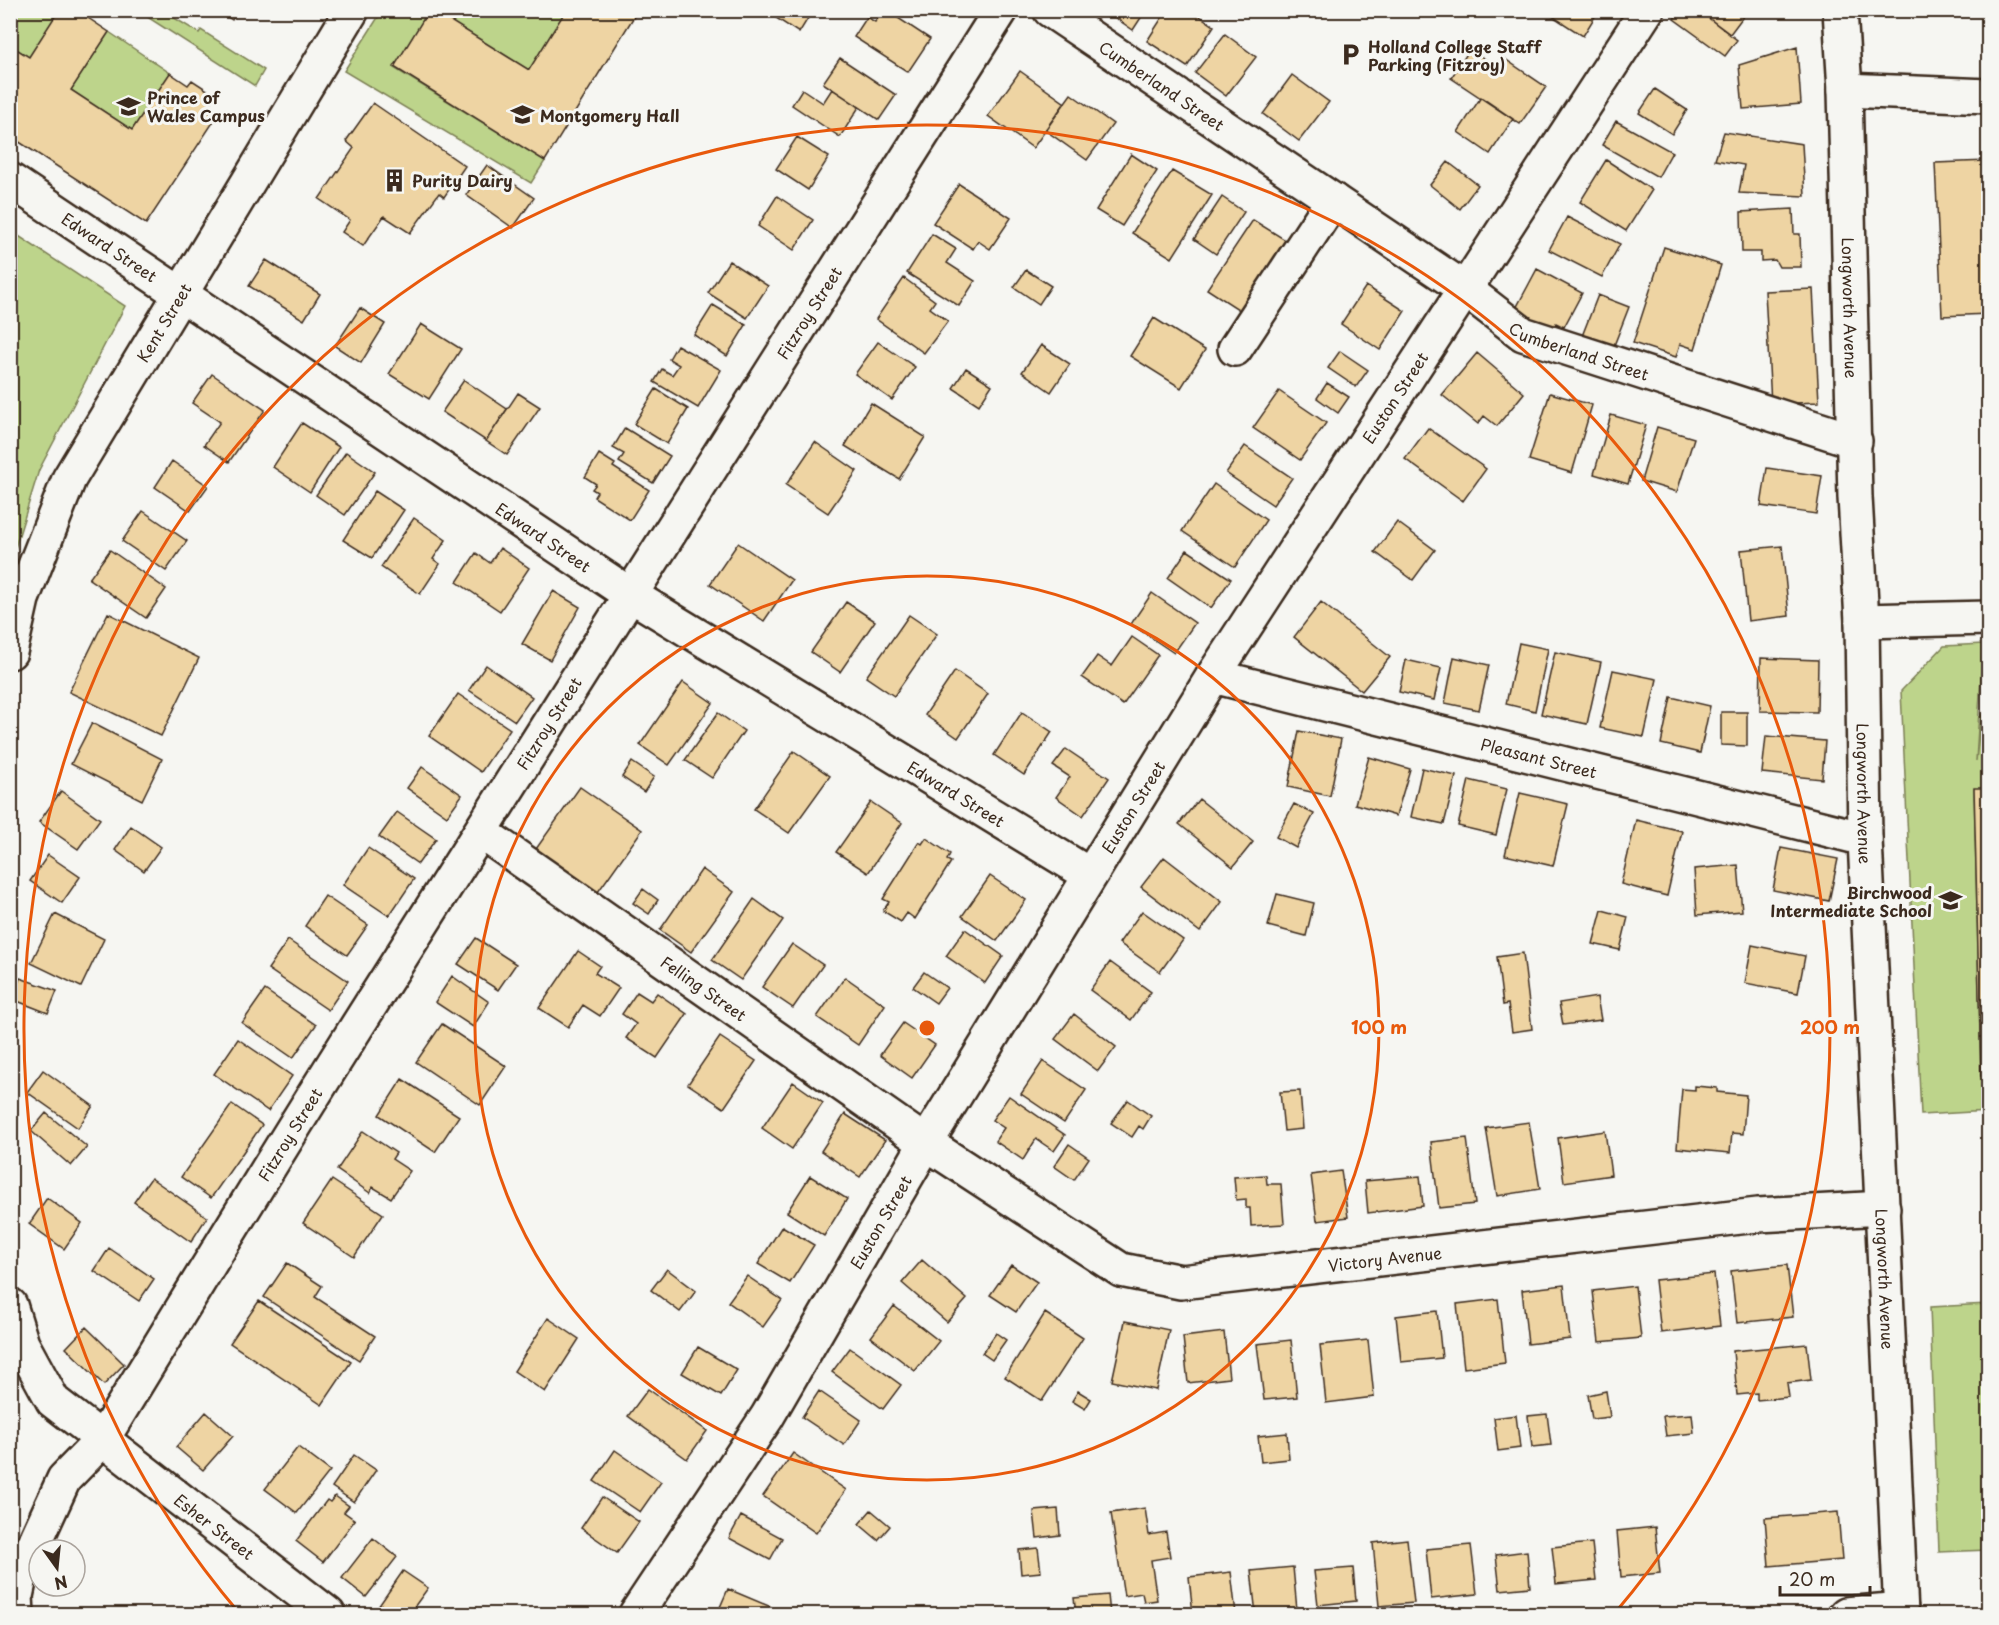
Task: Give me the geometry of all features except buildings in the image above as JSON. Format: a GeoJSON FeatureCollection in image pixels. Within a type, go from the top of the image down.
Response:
{"type":"FeatureCollection","features":[{"type":"Feature","properties":{"kind":"street","name":"Kent Street"},"geometry":{"type":"LineString","coordinates":[[10,652],[22,599],[69,479],[352,10]]}},
{"type":"Feature","properties":{"kind":"street","name":"Fitzroy Street"},"geometry":{"type":"LineString","coordinates":[[17,1614],[16,1596],[21,1573],[64,1479],[102,1440],[345,1044],[1001,10]]}},
{"type":"Feature","properties":{"kind":"street","name":"Cumberland Street"},"geometry":{"type":"LineString","coordinates":[[1050,10],[1465,289],[1523,334],[1855,441]]}},
{"type":"Feature","properties":{"kind":"street","name":"Euston Street"},"geometry":{"type":"LineString","coordinates":[[636,1614],[767,1417],[926,1143],[1213,676],[1647,10]]}},
{"type":"Feature","properties":{"kind":"street","name":"Longworth Avenue"},"geometry":{"type":"LineString","coordinates":[[1840,10],[1845,90],[1855,497],[1862,621],[1865,839],[1901,1612]]}},
{"type":"Feature","properties":{"kind":"street"},"geometry":{"type":"LineString","coordinates":[[1845,90],[1989,96]]}},
{"type":"Feature","properties":{"kind":"street","name":"Edward Street"},"geometry":{"type":"LineString","coordinates":[[10,180],[629,594],[1090,875]]}},
{"type":"Feature","properties":{"kind":"street"},"geometry":{"type":"LineString","coordinates":[[1235,349],[1333,200]]}},
{"type":"Feature","properties":{"kind":"street"},"geometry":{"type":"LineString","coordinates":[[1862,621],[1989,618]]}},
{"type":"Feature","properties":{"kind":"street","name":"Pleasant Street"},"geometry":{"type":"LineString","coordinates":[[1213,676],[1865,839]]}},
{"type":"Feature","properties":{"kind":"street","name":"Felling Street"},"geometry":{"type":"LineString","coordinates":[[481,832],[926,1143]]}},
{"type":"Feature","properties":{"kind":"street","name":"Victory Avenue"},"geometry":{"type":"LineString","coordinates":[[926,1143],[1121,1270],[1181,1282],[1758,1215],[1883,1208]]}},
{"type":"Feature","properties":{"kind":"street"},"geometry":{"type":"LineString","coordinates":[[10,1305],[22,1344],[53,1401],[102,1440]]}},
{"type":"Feature","properties":{"kind":"street","name":"Esher Street"},"geometry":{"type":"LineString","coordinates":[[102,1440],[328,1614]]}},
{"type":"Feature","properties":{"kind":"street"},"geometry":{"type":"LineString","coordinates":[[1846,1614],[1901,1612]]}},
{"type":"Feature","properties":{"kind":"green space"},"geometry":{"type":"Polygon","coordinates":[[[10,11],[59,11],[29,57],[11,45],[10,11]]]}},
{"type":"Feature","properties":{"kind":"green space"},"geometry":{"type":"Polygon","coordinates":[[[138,11],[163,11],[199,33],[201,30],[264,70],[255,86],[138,11]]]}},
{"type":"Feature","properties":{"kind":"green space"},"geometry":{"type":"Polygon","coordinates":[[[382,11],[429,11],[394,68],[545,161],[531,183],[344,71],[382,11]]]}},
{"type":"Feature","properties":{"kind":"green space"},"geometry":{"type":"Polygon","coordinates":[[[433,11],[566,11],[529,70],[433,11]]]}},
{"type":"Feature","properties":{"kind":"green space"},"geometry":{"type":"Polygon","coordinates":[[[109,32],[170,73],[132,130],[71,90],[109,32]]]}},
{"type":"Feature","properties":{"kind":"green space"},"geometry":{"type":"Polygon","coordinates":[[[11,231],[125,306],[39,470],[11,561],[11,231]]]}},
{"type":"Feature","properties":{"kind":"green space","name":"Birchwood Intermediate School"},"geometry":{"type":"Polygon","coordinates":[[[1983,644],[1976,761],[1981,714],[1985,721],[1988,721],[1988,788],[1974,789],[1981,1076],[1988,1076],[1988,1111],[1921,1115],[1901,691],[1944,646],[1983,644]]]}},
{"type":"Feature","properties":{"kind":"green space"},"geometry":{"type":"Polygon","coordinates":[[[1988,1304],[1988,1550],[1939,1552],[1930,1307],[1988,1304]]]}},
{"type":"Feature","properties":{"kind":"place","name":"Holland College Staff Parking (Fitzroy)"},"geometry":{"type":"Point","coordinates":[1350,55]}},
{"type":"Feature","properties":{"kind":"place","name":"Prince of Wales Campus"},"geometry":{"type":"Point","coordinates":[129,106]}},
{"type":"Feature","properties":{"kind":"place","name":"Montgomery Hall"},"geometry":{"type":"Point","coordinates":[522,115]}},
{"type":"Feature","properties":{"kind":"place","name":"Purity Dairy"},"geometry":{"type":"Point","coordinates":[394,180]}},
{"type":"Feature","properties":{"kind":"place","name":"Birchwood Intermediate School"},"geometry":{"type":"Point","coordinates":[1950,901]}}]}
